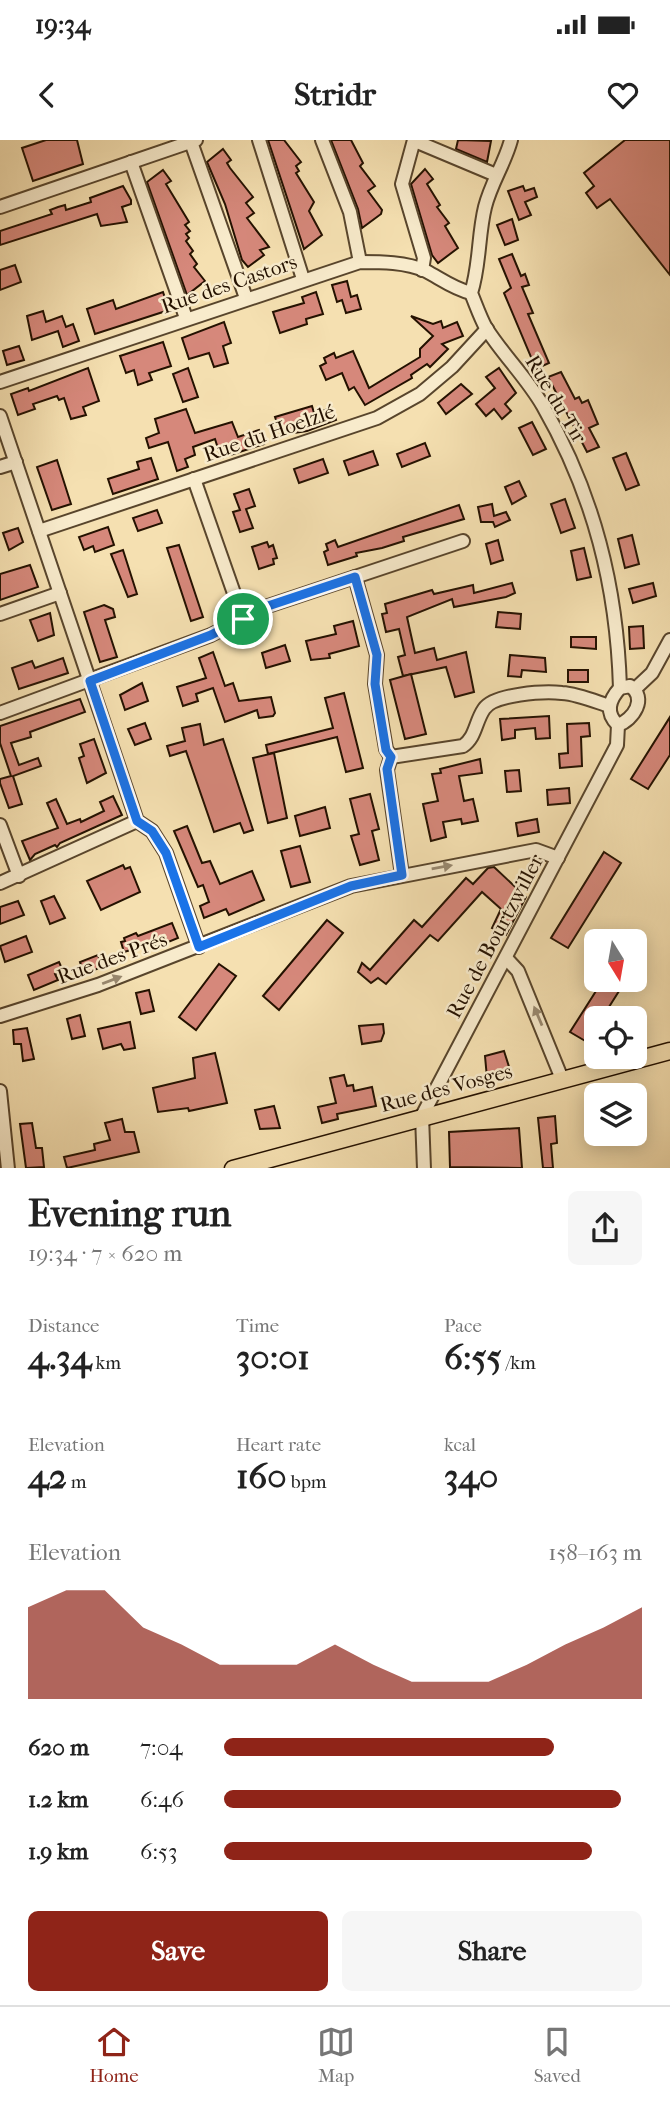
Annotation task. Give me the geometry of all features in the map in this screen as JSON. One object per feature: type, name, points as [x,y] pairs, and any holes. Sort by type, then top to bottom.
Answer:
[{"type":"main road","name":"Rue des Vosges","points":[[233,1168],[670,1051]]},
{"type":"street","points":[[259,140],[303,279]]},
{"type":"street","points":[[322,140],[350,212],[360,262]]},
{"type":"street","points":[[471,293],[476,277],[479,235],[496,175],[511,140]]},
{"type":"street","points":[[0,207],[193,141],[246,298]]},
{"type":"street","points":[[422,270],[424,258],[402,184],[403,171],[414,141],[496,175]]},
{"type":"street","points":[[131,162],[186,318]]},
{"type":"street","name":"Rue des Castors","points":[[0,382],[360,262],[386,262],[422,270],[458,290],[471,293]]},
{"type":"street","name":"Rue du Tir","points":[[471,293],[487,329],[542,405],[570,460],[591,510],[615,608],[620,688]]},
{"type":"street","name":"Rue du Hoelzlé","points":[[39,531],[377,418],[420,394],[452,367],[487,329]]},
{"type":"street","points":[[0,416],[137,821],[152,831],[166,853],[199,947]]},
{"type":"street","points":[[0,467],[16,462]]},
{"type":"street","points":[[194,479],[243,619]]},
{"type":"street","points":[[0,713],[211,635],[265,607],[463,541]]},
{"type":"street","points":[[355,577],[377,655],[375,684],[386,750],[391,757]]},
{"type":"street","points":[[0,614],[60,593]]},
{"type":"street","points":[[635,689],[652,673],[670,640]]},
{"type":"street","points":[[631,685],[635,689],[639,701],[635,712],[626,722],[618,725],[610,718],[609,706],[620,688],[631,685]]},
{"type":"street","points":[[391,757],[463,746],[470,740],[484,708],[495,701],[518,695],[564,693],[609,706]]},
{"type":"street","name":"Rue de Bourtzwiller","points":[[422,1116],[617,745],[618,725]]},
{"type":"street","points":[[391,757],[387,769],[402,875]]},
{"type":"street","points":[[0,883],[137,821]]},
{"type":"street","points":[[0,825],[19,876]]},
{"type":"street","name":"Rue des Prés","points":[[0,1016],[98,985],[351,886],[536,850],[558,858]]},
{"type":"street","points":[[506,958],[518,971],[562,1079]]},
{"type":"street","points":[[0,1091],[8,1168]]},
{"type":"street","points":[[422,1116],[424,1168]]},
{"type":"building","points":[[46,140],[77,140],[83,164],[33,181],[22,148]]},
{"type":"building","points":[[268,140],[284,140],[301,162],[296,166],[299,171],[296,173],[314,202],[309,211],[322,235],[304,249]]},
{"type":"building","points":[[331,140],[351,140],[363,163],[360,166],[375,186],[368,191],[382,210],[381,214],[362,228],[358,209]]},
{"type":"building","points":[[458,140],[491,141],[487,162],[456,149]]},
{"type":"building","points":[[625,140],[670,140],[670,275],[610,199],[597,208],[586,193],[594,186],[584,173]]},
{"type":"building","points":[[223,149],[231,160],[227,163],[230,168],[253,197],[246,203],[254,213],[247,218],[269,247],[260,250],[264,255],[248,267],[242,260],[225,204],[207,162]]},
{"type":"building","points":[[425,169],[433,179],[427,184],[440,205],[437,207],[449,223],[445,226],[458,248],[438,263],[432,255],[411,184]]},
{"type":"building","points":[[163,170],[171,181],[166,184],[189,222],[185,225],[190,231],[186,234],[189,238],[186,241],[197,264],[194,267],[205,281],[187,295],[147,182]]},
{"type":"building","points":[[123,186],[131,200],[131,204],[122,207],[127,222],[101,226],[97,214],[0,245],[0,231],[52,214],[50,210],[58,207],[65,205],[66,210],[91,202],[90,198]]},
{"type":"building","points":[[523,186],[525,191],[534,188],[537,197],[525,202],[531,215],[519,220],[508,191]]},
{"type":"building","points":[[512,219],[518,240],[505,245],[497,225]]},
{"type":"building","points":[[512,254],[521,276],[525,274],[529,285],[522,287],[533,313],[528,314],[549,363],[536,369],[504,293],[511,288],[499,259]]},
{"type":"building","points":[[15,265],[21,282],[0,290],[0,270]]},
{"type":"building","points":[[347,281],[351,297],[357,295],[361,309],[346,313],[342,300],[337,302],[332,285]]},
{"type":"building","points":[[163,292],[169,310],[95,334],[87,309],[113,300],[116,309]]},
{"type":"building","points":[[316,292],[323,314],[306,319],[307,324],[280,333],[273,312],[304,303],[302,297]]},
{"type":"building","points":[[43,311],[46,322],[62,316],[66,327],[73,324],[79,341],[63,347],[58,331],[32,340],[27,316]]},
{"type":"building","points":[[411,316],[433,324],[441,321],[443,328],[457,322],[463,336],[442,344],[448,349],[430,367],[427,364],[411,375],[412,378],[365,405],[354,387],[349,390],[342,373],[326,380],[320,366],[326,363],[324,358],[334,353],[336,358],[353,351],[369,388],[420,357],[420,349],[433,336]]},
{"type":"building","points":[[224,322],[231,343],[223,346],[228,363],[214,367],[209,353],[189,359],[182,338]]},
{"type":"building","points":[[163,342],[171,366],[149,373],[152,380],[138,385],[134,370],[126,373],[120,356]]},
{"type":"building","points":[[19,346],[24,360],[7,365],[3,351]]},
{"type":"building","points":[[88,368],[99,401],[83,407],[86,415],[71,419],[64,398],[59,400],[57,396],[33,404],[35,409],[18,415],[11,394],[28,388],[29,391]]},
{"type":"building","points":[[188,368],[198,397],[183,402],[173,374]]},
{"type":"building","points":[[499,368],[516,393],[505,404],[511,411],[502,419],[494,409],[486,416],[476,404],[495,388],[486,377]]},
{"type":"building","points":[[561,372],[575,399],[579,397],[582,403],[588,400],[598,424],[589,428],[599,447],[587,452],[548,377]]},
{"type":"building","points":[[461,384],[472,394],[446,414],[438,403]]},
{"type":"building","points":[[312,406],[314,413],[332,408],[336,420],[307,431],[281,435],[275,417]]},
{"type":"building","points":[[186,409],[195,433],[232,422],[238,437],[259,430],[264,444],[221,458],[215,439],[193,447],[195,455],[185,459],[188,467],[177,471],[168,442],[149,448],[146,438],[159,433],[155,419]]},
{"type":"building","points":[[532,422],[546,449],[533,455],[519,428]]},
{"type":"building","points":[[425,443],[430,456],[402,467],[397,454]]},
{"type":"building","points":[[373,451],[378,465],[349,475],[344,461]]},
{"type":"building","points":[[626,453],[639,485],[626,490],[613,458]]},
{"type":"building","points":[[151,458],[158,479],[113,494],[108,479],[139,469],[137,462]]},
{"type":"building","points":[[323,459],[328,473],[299,483],[294,469]]},
{"type":"building","points":[[57,460],[71,504],[52,510],[37,467]]},
{"type":"building","points":[[519,481],[526,496],[512,504],[505,487]]},
{"type":"building","points":[[249,489],[255,506],[246,509],[253,528],[240,532],[233,512],[240,510],[234,494]]},
{"type":"building","points":[[565,499],[575,528],[561,533],[551,504]]},
{"type":"building","points":[[492,504],[494,516],[506,512],[510,520],[495,527],[493,522],[481,522],[478,507]]},
{"type":"building","points":[[459,505],[464,519],[403,537],[404,541],[356,553],[357,556],[328,565],[324,552],[328,550],[326,544],[335,540],[338,547]]},
{"type":"building","points":[[157,510],[162,523],[138,531],[133,518]]},
{"type":"building","points":[[108,527],[114,545],[95,552],[93,546],[84,550],[79,537]]},
{"type":"building","points":[[18,528],[23,542],[9,550],[3,533]]},
{"type":"building","points":[[632,535],[639,564],[625,568],[618,539]]},
{"type":"building","points":[[498,540],[503,560],[491,564],[486,544]]},
{"type":"building","points":[[267,542],[269,547],[273,545],[277,558],[273,559],[274,564],[259,569],[252,547]]},
{"type":"building","points":[[179,545],[203,617],[191,621],[167,548]]},
{"type":"building","points":[[584,548],[591,577],[577,580],[571,551]]},
{"type":"building","points":[[123,550],[137,594],[128,597],[111,554]]},
{"type":"building","points":[[30,565],[38,587],[0,600],[0,574]]},
{"type":"building","points":[[512,583],[515,593],[506,597],[454,607],[452,599],[407,617],[415,653],[434,648],[437,660],[466,652],[474,692],[455,697],[446,667],[403,676],[398,657],[405,655],[399,629],[386,632],[382,614],[387,613],[385,604],[432,590],[434,594],[473,585],[474,593]]},
{"type":"building","points":[[653,583],[656,596],[633,603],[629,589]]},
{"type":"building","points":[[104,605],[113,609],[115,617],[105,620],[117,657],[100,662],[84,612]]},
{"type":"building","points":[[498,612],[521,614],[520,629],[496,627]]},
{"type":"building","points":[[50,613],[54,635],[38,641],[30,620]]},
{"type":"building","points":[[353,621],[359,646],[329,654],[330,658],[311,660],[306,641],[336,634],[334,626]]},
{"type":"building","points":[[643,626],[644,648],[630,649],[629,627]]},
{"type":"building","points":[[571,637],[596,637],[596,649],[571,647]]},
{"type":"building","points":[[285,645],[290,661],[266,668],[262,653]]},
{"type":"building","points":[[213,652],[225,686],[233,683],[239,701],[271,697],[275,713],[273,716],[259,718],[257,710],[225,722],[213,688],[196,694],[198,701],[183,706],[177,687],[206,678],[199,658]]},
{"type":"building","points":[[510,655],[545,658],[546,672],[522,670],[521,677],[508,676]]},
{"type":"building","points":[[63,658],[68,673],[19,689],[12,668],[32,661],[35,668]]},
{"type":"building","points":[[568,670],[588,670],[588,682],[568,682]]},
{"type":"building","points":[[411,674],[426,734],[405,739],[390,680]]},
{"type":"building","points":[[142,683],[148,701],[125,710],[120,695]]},
{"type":"building","points":[[344,693],[363,768],[346,772],[337,737],[268,754],[266,745],[333,728],[325,698]]},
{"type":"building","points":[[80,699],[85,712],[30,732],[31,737],[11,743],[19,765],[38,758],[41,766],[13,776],[22,804],[9,808],[0,783],[0,779],[11,776],[0,743],[0,726]]},
{"type":"building","points":[[549,716],[550,738],[536,739],[535,728],[515,730],[515,738],[502,740],[500,719]]},
{"type":"building","points":[[670,717],[670,755],[648,789],[631,779]]},
{"type":"building","points":[[145,723],[151,739],[135,745],[128,729]]},
{"type":"building","points":[[589,723],[590,736],[581,737],[582,766],[560,768],[559,754],[568,753],[567,724]]},
{"type":"building","points":[[200,724],[204,745],[223,739],[253,830],[244,833],[240,823],[214,832],[186,751],[170,756],[167,746],[185,741],[182,728]]},
{"type":"building","points":[[94,739],[106,773],[87,783],[79,758],[84,756],[80,744]]},
{"type":"building","points":[[274,753],[287,818],[268,823],[253,758]]},
{"type":"building","points":[[480,759],[482,773],[459,776],[464,801],[473,799],[478,821],[462,824],[461,819],[443,822],[446,837],[431,841],[423,804],[438,801],[432,774],[441,773],[440,769]]},
{"type":"building","points":[[519,770],[521,791],[507,792],[505,771]]},
{"type":"building","points":[[569,788],[570,803],[548,805],[547,790]]},
{"type":"building","points":[[370,794],[379,829],[372,831],[379,860],[360,865],[351,836],[359,834],[350,799]]},
{"type":"building","points":[[113,796],[122,815],[60,843],[57,847],[55,845],[35,854],[30,860],[22,841],[58,828],[47,803],[56,799],[67,824],[80,819],[81,822],[104,811],[100,802]]},
{"type":"building","points":[[325,807],[330,828],[300,836],[295,816]]},
{"type":"building","points":[[537,819],[539,832],[518,836],[516,823]]},
{"type":"building","points":[[187,826],[202,863],[210,861],[220,884],[252,871],[264,900],[229,915],[226,909],[204,918],[200,906],[209,902],[203,885],[198,887],[174,831]]},
{"type":"building","points":[[300,846],[310,882],[291,887],[281,851]]},
{"type":"building","points":[[604,852],[621,863],[568,948],[551,938]]},
{"type":"building","points":[[123,865],[125,869],[130,867],[140,892],[101,910],[87,881]]},
{"type":"building","points":[[494,867],[526,897],[506,935],[492,928],[501,909],[482,892],[438,941],[430,935],[386,984],[378,978],[371,983],[358,972],[362,963],[370,970],[414,920],[422,927],[466,878],[473,884],[488,868]]},
{"type":"building","points":[[54,896],[65,918],[50,924],[41,901]]},
{"type":"building","points":[[18,901],[24,915],[0,924],[0,907]]},
{"type":"building","points":[[327,920],[343,933],[279,1010],[263,996]]},
{"type":"building","points":[[172,923],[178,938],[156,947],[154,943],[124,952],[121,942],[125,941],[124,938],[136,933],[138,936]]},
{"type":"building","points":[[26,936],[32,952],[5,962],[0,946]]},
{"type":"building","points":[[98,955],[102,967],[84,974],[80,962]]},
{"type":"building","points":[[59,962],[63,971],[55,974],[58,980],[34,990],[28,975]]},
{"type":"building","points":[[219,964],[236,976],[196,1030],[179,1017]]},
{"type":"building","points":[[149,990],[154,1011],[141,1014],[136,993]]},
{"type":"building","points":[[595,992],[618,992],[610,1006],[586,1006]]},
{"type":"building","points":[[584,1010],[584,1040],[570,1032]]},
{"type":"building","points":[[80,1015],[85,1036],[72,1039],[67,1019]]},
{"type":"building","points":[[130,1022],[135,1048],[124,1050],[121,1044],[103,1049],[98,1029]]},
{"type":"building","points":[[383,1024],[381,1041],[362,1044],[359,1026]]},
{"type":"building","points":[[27,1028],[34,1059],[23,1061],[21,1044],[14,1044],[13,1030]]},
{"type":"building","points":[[504,1051],[511,1073],[487,1078],[485,1056]]},
{"type":"building","points":[[215,1053],[227,1103],[189,1111],[188,1108],[158,1112],[153,1088],[195,1078],[193,1058]]},
{"type":"building","points":[[344,1075],[347,1086],[353,1085],[354,1091],[372,1087],[376,1106],[337,1114],[338,1119],[322,1123],[318,1107],[336,1103],[330,1078]]},
{"type":"building","points":[[274,1106],[280,1128],[260,1129],[255,1110]]},
{"type":"building","points":[[555,1116],[557,1143],[551,1144],[553,1168],[543,1168],[538,1118]]},
{"type":"building","points":[[122,1119],[125,1132],[134,1132],[139,1152],[67,1168],[64,1157],[95,1150],[94,1144],[110,1140],[105,1123]]},
{"type":"building","points":[[32,1123],[36,1148],[42,1148],[44,1167],[26,1168],[20,1124]]},
{"type":"building","points":[[519,1128],[522,1168],[450,1167],[449,1132]]},
{"type":"route","points":[[355,577],[377,655],[375,684],[386,750],[391,757],[387,769],[402,875],[351,886],[199,947],[182,905],[179,886],[166,853],[152,831],[137,821],[90,681],[211,635],[243,619],[265,607],[355,577]]}]
